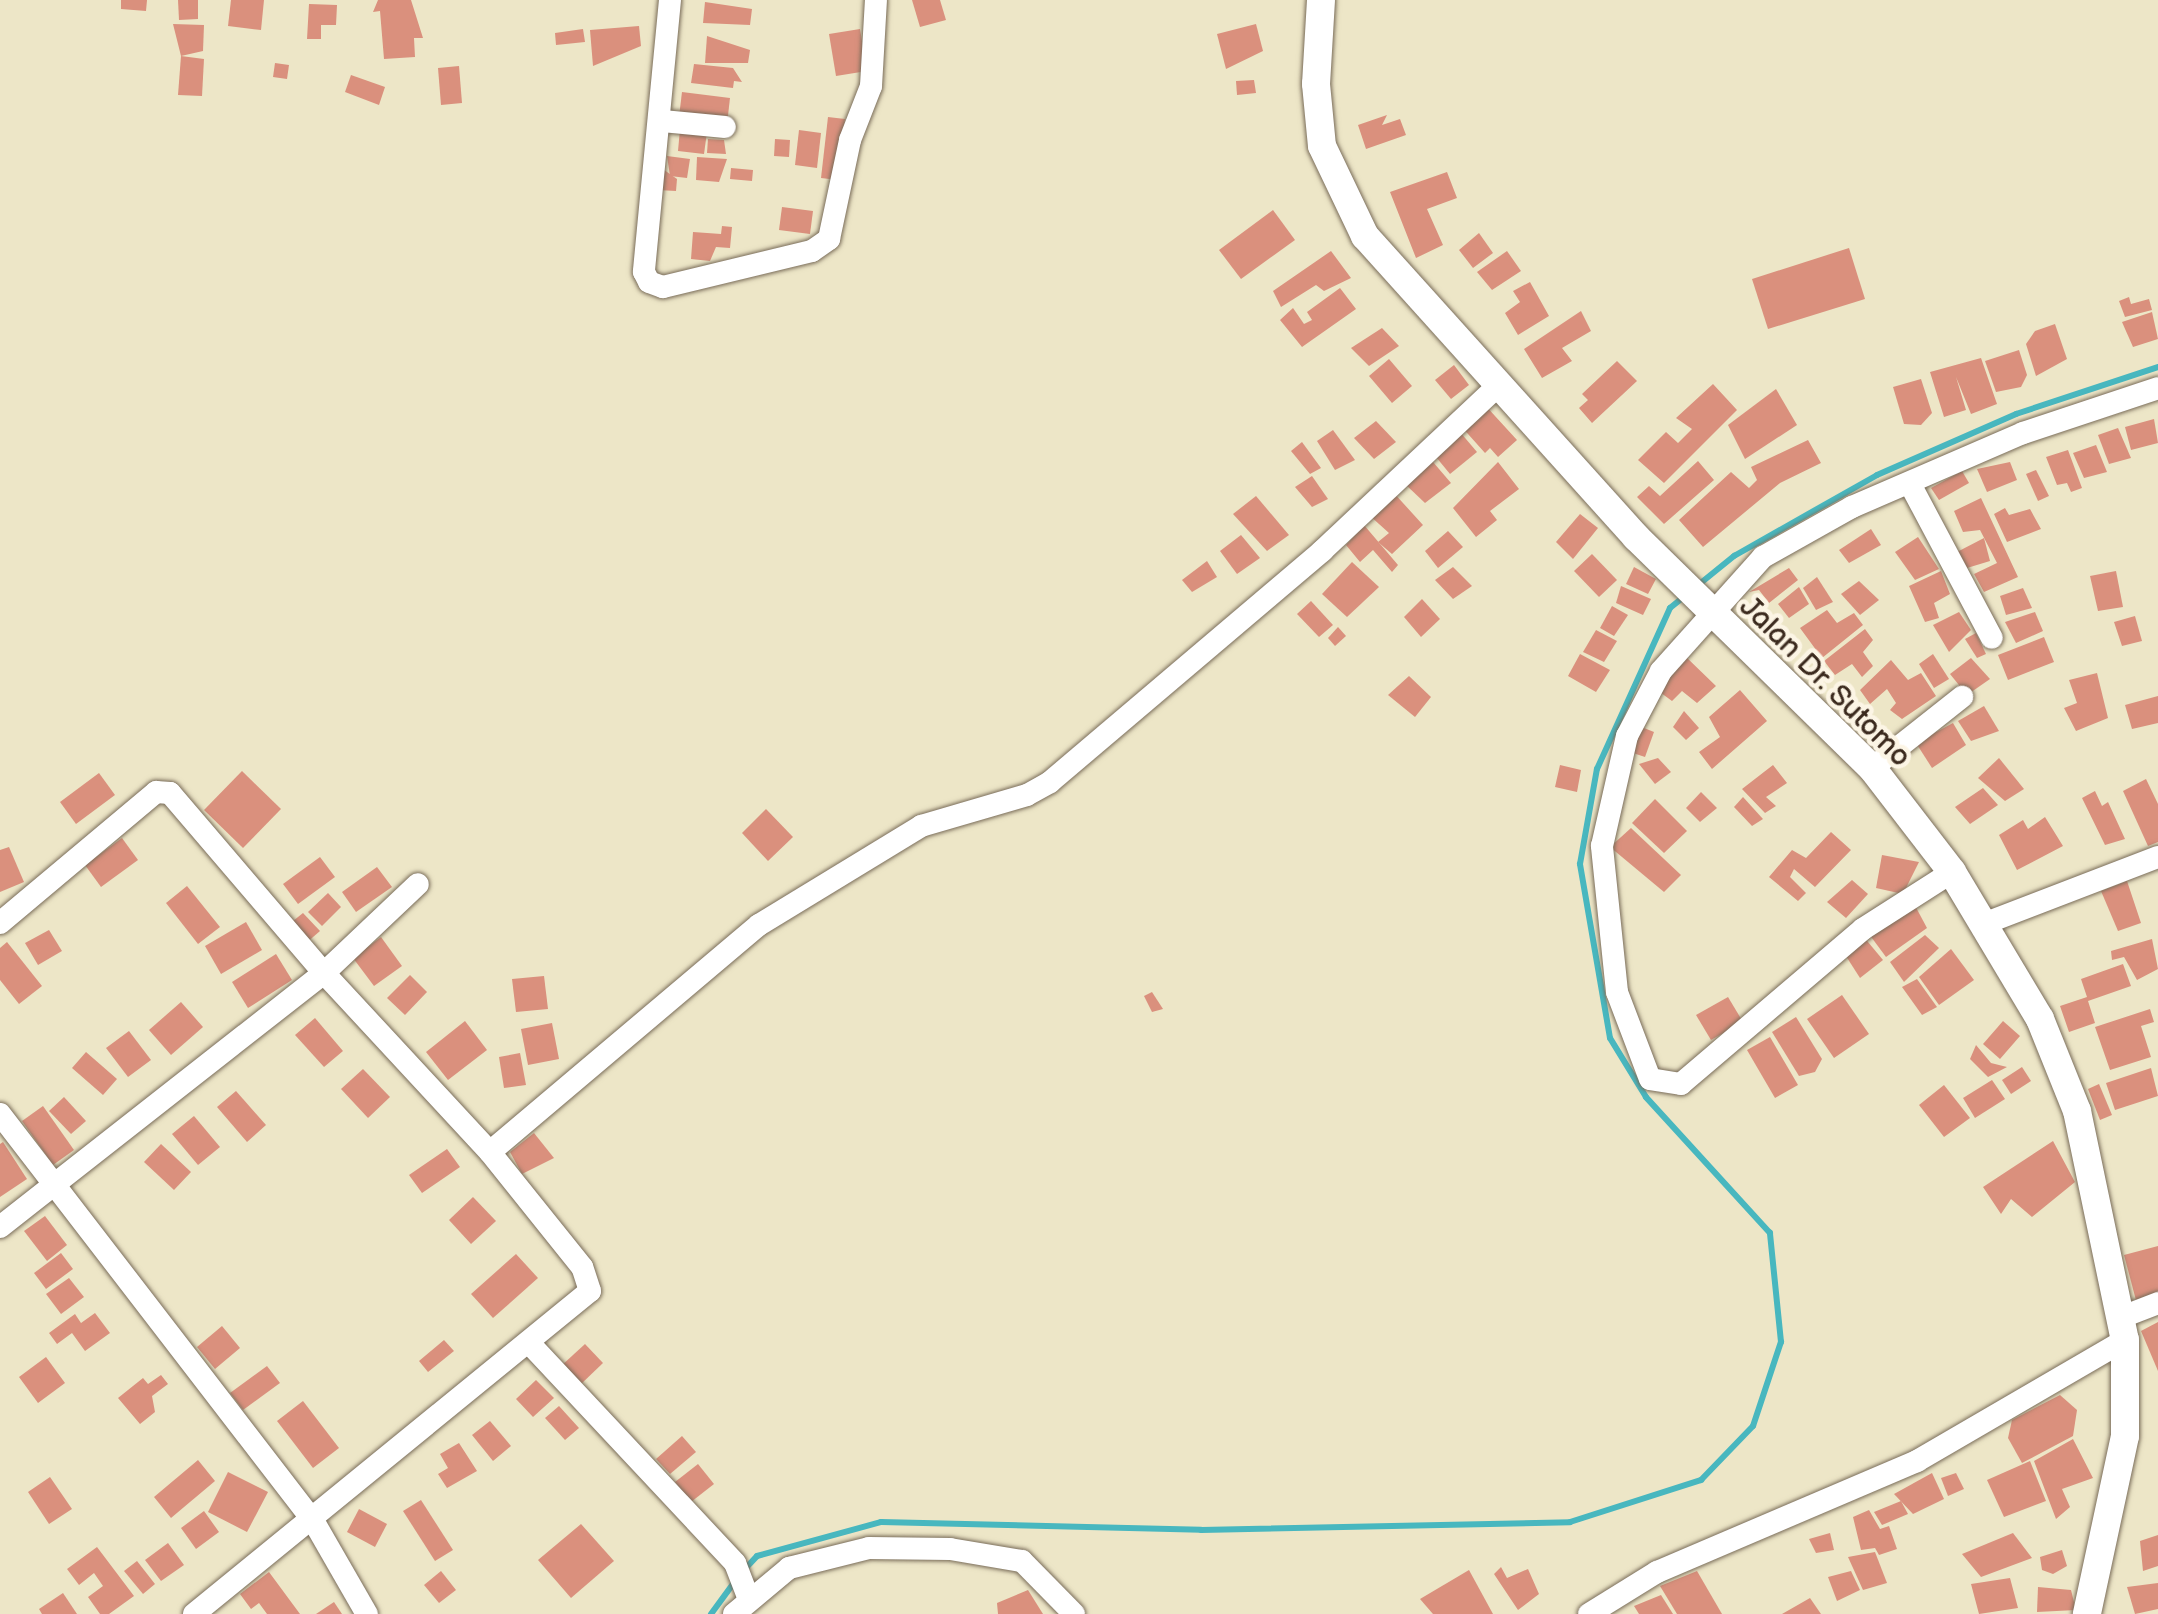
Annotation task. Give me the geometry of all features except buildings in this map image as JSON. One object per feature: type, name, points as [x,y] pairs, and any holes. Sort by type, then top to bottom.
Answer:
[{"type":"street","points":[[670,0],[663,121],[647,231],[649,282],[679,287],[812,252],[836,228],[850,140],[871,86],[876,0]]},
{"type":"street","name":"Jalan Dr. Sutomo","points":[[1321,0],[1316,84],[1322,146],[1340,194],[1392,274],[1661,563],[1872,768],[1952,872],[2040,1018],[2078,1111],[2123,1329],[2125,1436],[2086,1614]]},
{"type":"street","points":[[663,121],[725,128]]},
{"type":"street","points":[[490,1152],[759,925],[920,826],[1027,795],[1050,782],[1322,551],[1498,386]]},
{"type":"street","points":[[1952,872],[1863,929],[1682,1084],[1650,1079],[1617,992],[1602,846],[1627,736],[1662,671],[1708,611],[1763,558],[1852,507],[2022,433],[2158,388]]},
{"type":"street","points":[[1910,484],[1992,638]]},
{"type":"street","points":[[1872,768],[1962,697]]},
{"type":"street","points":[[0,923],[140,803],[156,792],[170,793],[324,973],[490,1152],[588,1281],[581,1304],[314,1522],[194,1614]]},
{"type":"street","points":[[1986,923],[2158,858]]},
{"type":"street","points":[[0,1227],[324,973],[418,884]]},
{"type":"street","points":[[0,1114],[314,1522],[367,1614]]},
{"type":"street","points":[[1592,1613],[1657,1572],[1917,1461],[2123,1329],[2158,1302]]},
{"type":"street","points":[[530,1345],[735,1563],[742,1599],[789,1568],[835,1551],[950,1549],[1022,1561],[1074,1614]]},
{"type":"waterway","points":[[1697,586],[1734,556],[1877,475],[2016,414],[2158,367]]},
{"type":"waterway","points":[[744,1570],[757,1556],[881,1522],[1201,1530],[1570,1522],[1701,1480],[1753,1426],[1781,1342],[1770,1233],[1646,1097],[1610,1038],[1580,864],[1597,769],[1670,608],[1687,594]]},
{"type":"waterway","points":[[711,1614],[736,1580]]}]
